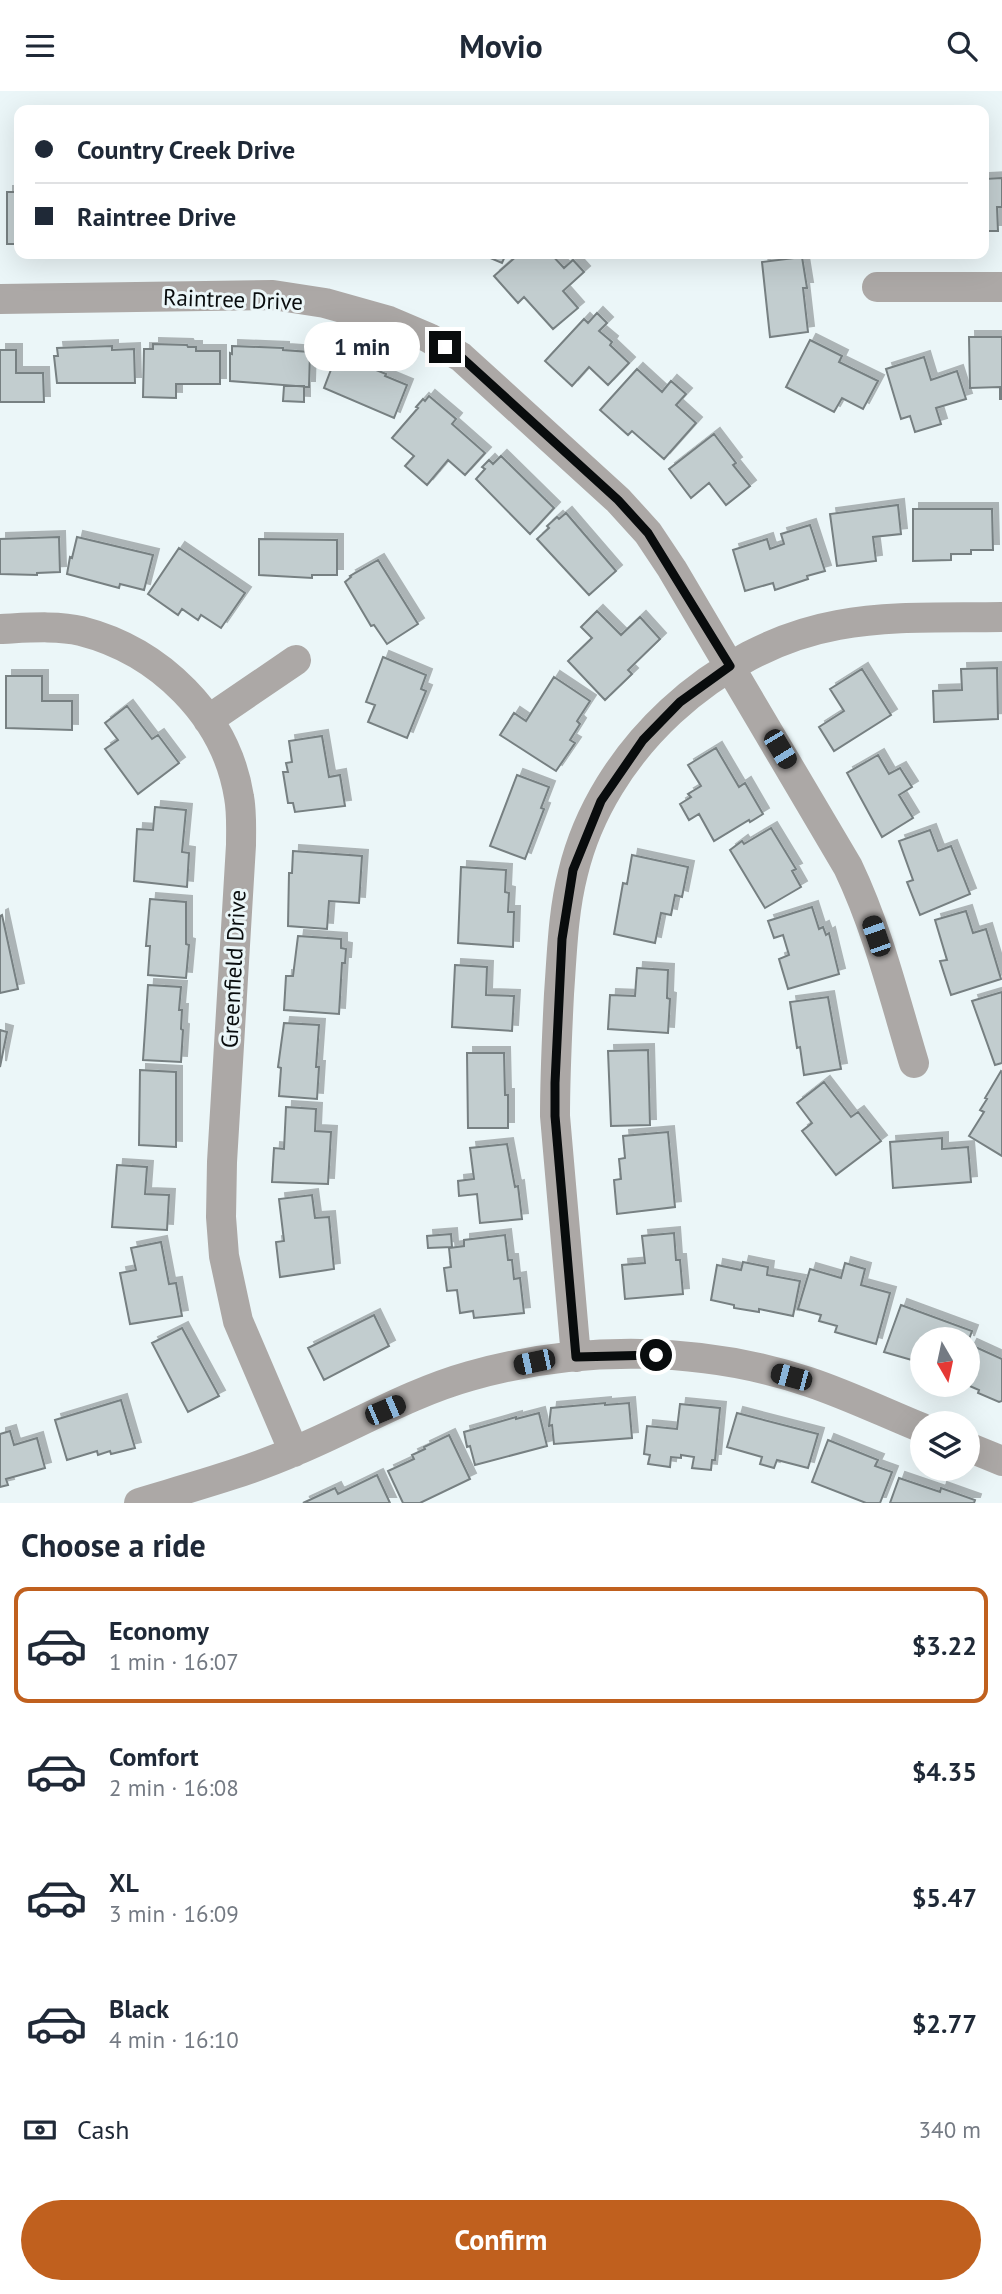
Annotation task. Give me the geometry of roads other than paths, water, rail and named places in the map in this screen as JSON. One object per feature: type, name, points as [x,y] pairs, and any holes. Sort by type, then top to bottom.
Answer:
[{"type":"street","points":[[877,287],[1002,287]]},
{"type":"street","name":"Raintree Drive","points":[[0,299],[273,296],[325,303],[367,313],[429,338],[461,357],[618,500],[648,533],[660,551],[817,812],[863,897],[914,1063]]},
{"type":"street","points":[[576,1357],[555,1116],[555,1083],[562,939],[573,870],[601,801],[643,740],[685,698],[730,666],[780,641],[837,625],[885,619],[1002,617]]},
{"type":"street","name":"Greenfield Drive","points":[[0,629],[78,630],[108,640],[138,655],[184,687],[208,720],[232,768],[239,796],[241,823],[221,1217],[225,1256],[238,1321],[294,1452]]},
{"type":"street","points":[[208,720],[296,660]]},
{"type":"street","points":[[139,1503],[238,1473],[294,1452],[397,1404],[470,1376],[534,1362],[576,1357],[674,1355],[728,1362],[809,1382],[910,1423]]},
{"type":"street","points":[[980,1452],[1002,1461]]}]
